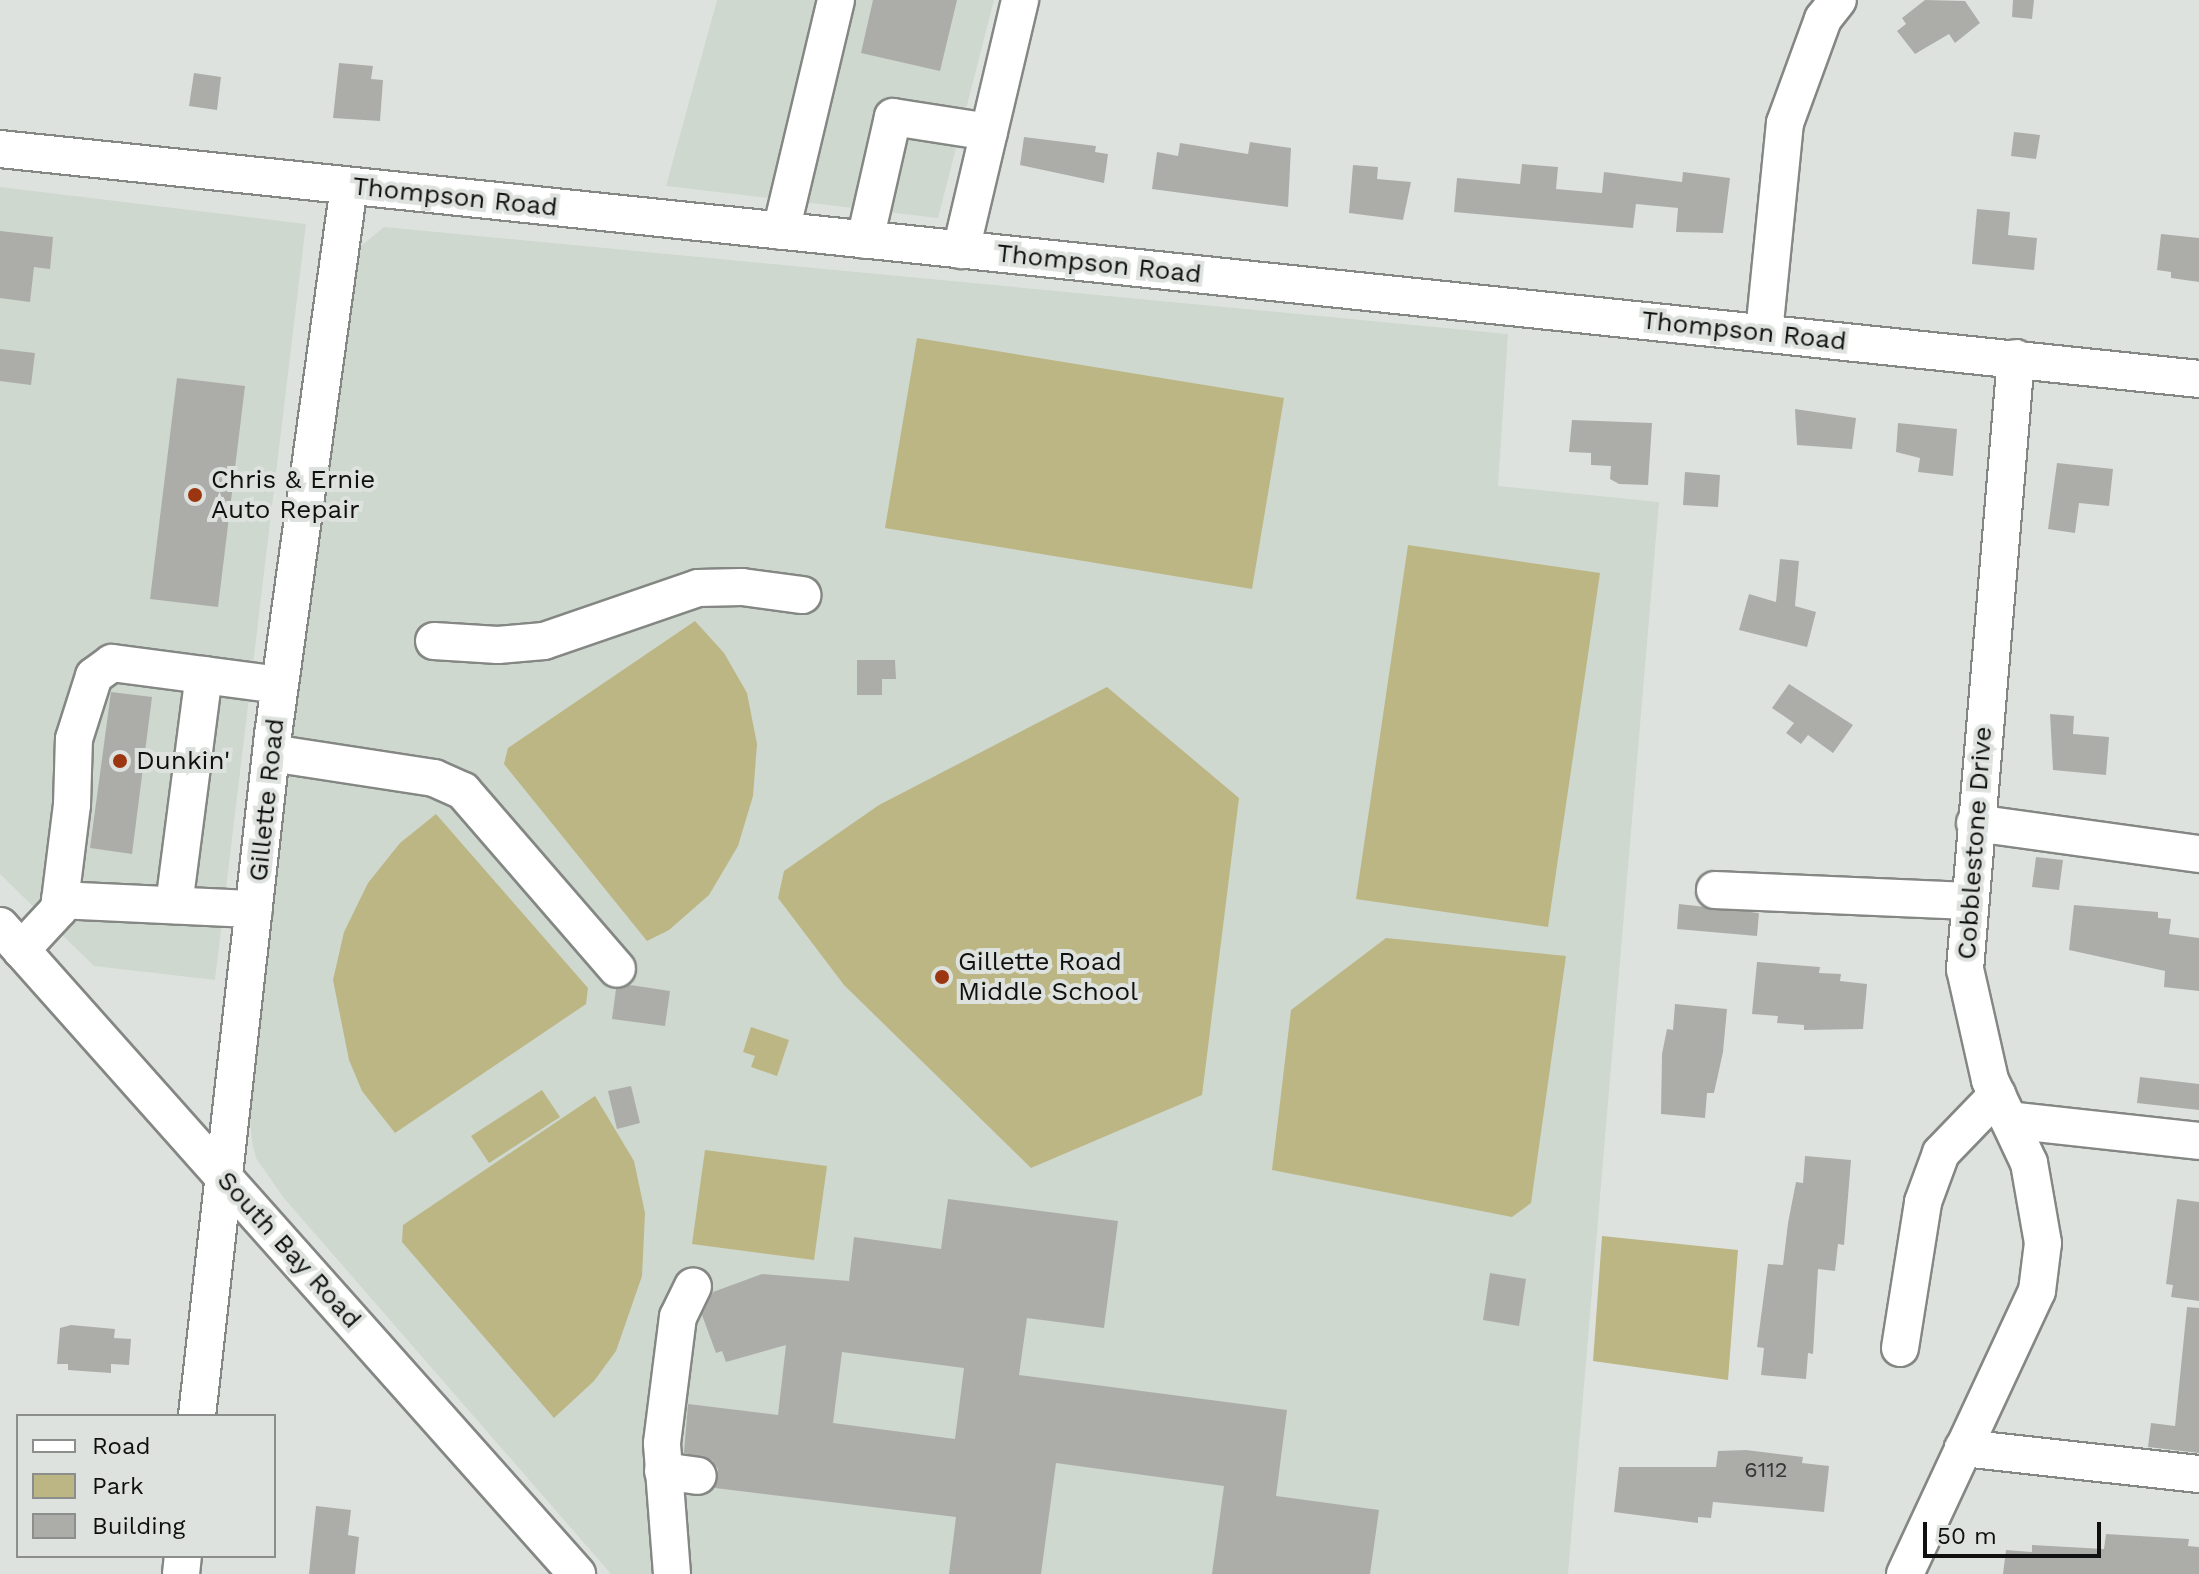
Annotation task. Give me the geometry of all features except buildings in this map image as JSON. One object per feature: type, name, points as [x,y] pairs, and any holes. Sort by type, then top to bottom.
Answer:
[{"type":"street","points":[[781,231],[836,0]]},
{"type":"street","points":[[961,250],[1020,0]]},
{"type":"street","points":[[1764,333],[1785,123],[1823,19],[1838,0]]},
{"type":"street","points":[[865,240],[893,117],[989,132]]},
{"type":"street","name":"Thompson Road","points":[[0,149],[2199,379]]},
{"type":"street","name":"Gillette Road","points":[[197,1414],[226,1180],[271,753],[349,186]]},
{"type":"street","name":"Cobblestone Drive","points":[[1905,1574],[2037,1291],[2043,1243],[2036,1192],[1973,1021],[1965,969],[1968,901],[2016,358]]},
{"type":"street","points":[[434,641],[498,645],[544,641],[698,588],[742,587],[802,595]]},
{"type":"street","points":[[11,938],[59,909],[72,805],[74,739],[94,676],[112,663],[280,685]]},
{"type":"street","points":[[174,905],[204,675]]},
{"type":"street","points":[[271,753],[452,784],[487,816],[617,969]]},
{"type":"street","points":[[1975,823],[2199,854]]},
{"type":"street","points":[[1715,890],[1968,901]]},
{"type":"street","points":[[60,900],[254,909]]},
{"type":"street","name":"South Bay Road","points":[[11,938],[577,1574]]},
{"type":"street","points":[[1900,1348],[1923,1202],[1941,1153],[2003,1108],[2199,1141]]},
{"type":"street","points":[[672,1574],[663,1471],[678,1317],[693,1286]]},
{"type":"street","points":[[1963,1448],[2199,1474]]},
{"type":"street","points":[[663,1471],[698,1476]]},
{"type":"shaded area","points":[[717,0],[994,0],[938,218],[666,186]]},
{"type":"shaded area","points":[[0,187],[306,224],[215,980],[94,966],[0,874]]},
{"type":"shaded area","name":"Gillette Road Middle School","points":[[384,227],[1508,334],[1498,486],[1659,502],[1568,1574],[611,1574],[283,1197],[256,1158],[252,1142],[250,1118],[289,728],[361,246]]},
{"type":"green space","points":[[917,338],[1284,398],[1252,589],[885,528]]},
{"type":"green space","points":[[1408,545],[1600,573],[1548,927],[1356,899]]},
{"type":"green space","points":[[695,621],[724,653],[747,693],[757,744],[753,796],[738,846],[709,895],[669,930],[647,941],[504,764],[508,748]]},
{"type":"green space","points":[[1107,687],[1239,798],[1202,1095],[1031,1168],[844,985],[778,898],[784,871],[879,805]]},
{"type":"green space","points":[[436,814],[588,988],[586,1004],[395,1133],[362,1091],[349,1060],[333,980],[344,932],[368,883],[400,843]]},
{"type":"green space","points":[[1386,938],[1566,956],[1531,1203],[1512,1217],[1272,1170],[1291,1010]]},
{"type":"green space","points":[[751,1027],[789,1040],[777,1076],[751,1067],[755,1056],[743,1052]]},
{"type":"green space","points":[[542,1090],[560,1117],[489,1163],[471,1136]]},
{"type":"green space","points":[[595,1096],[634,1161],[645,1213],[642,1276],[616,1351],[594,1381],[554,1418],[402,1242],[403,1225]]},
{"type":"green space","points":[[705,1150],[827,1166],[814,1260],[692,1244]]},
{"type":"green space","points":[[1602,1236],[1738,1250],[1728,1380],[1593,1361]]},
{"type":"place","name":"Chris & Ernie Auto Repair","points":[[195,495]]},
{"type":"place","name":"Dunkin'","points":[[120,761]]},
{"type":"place","name":"Gillette Road Middle School","points":[[942,977]]}]
